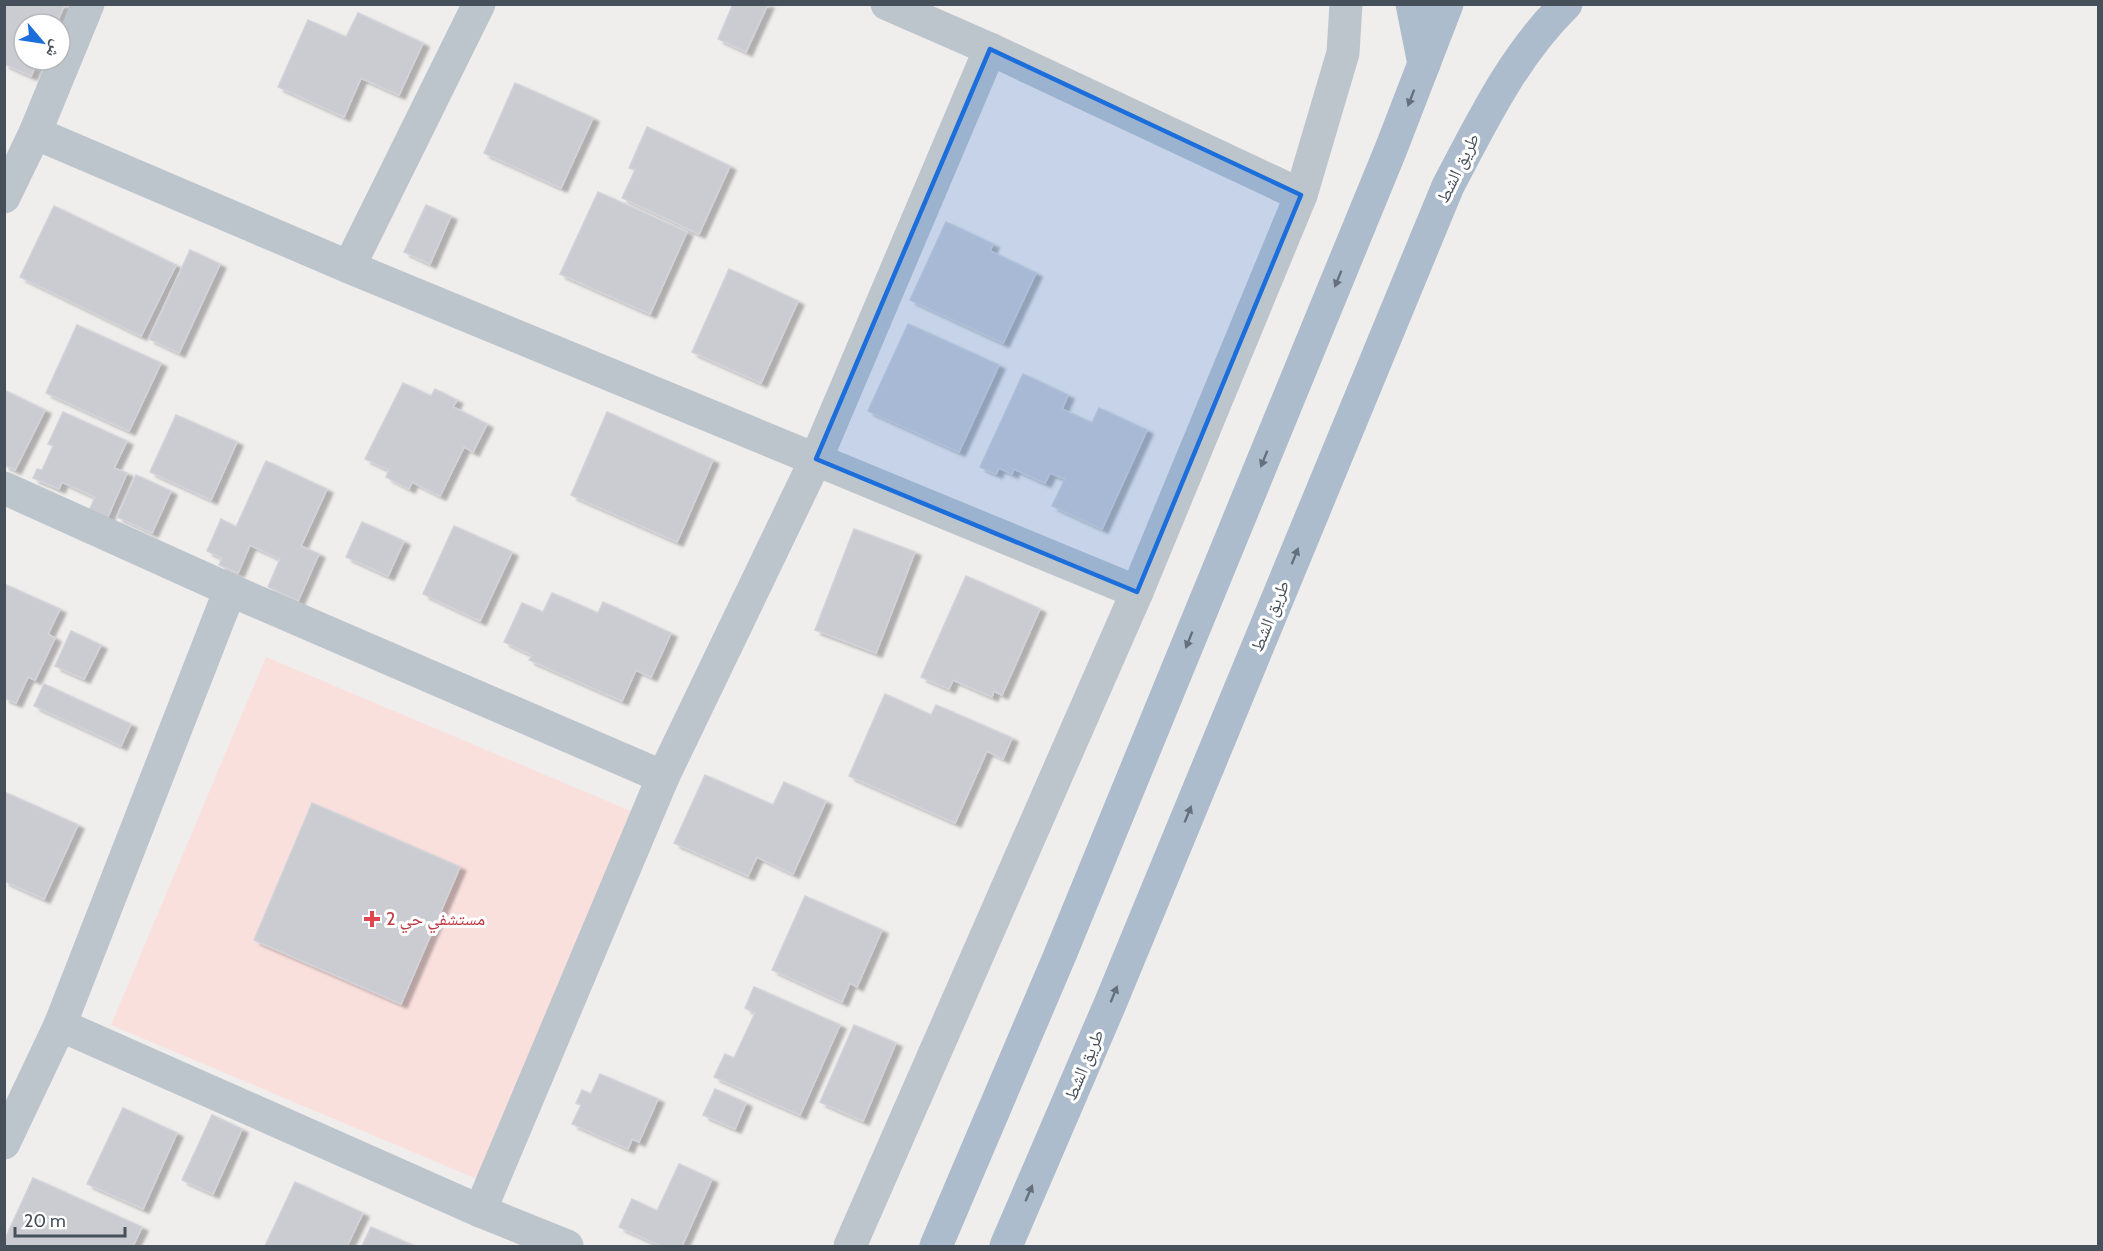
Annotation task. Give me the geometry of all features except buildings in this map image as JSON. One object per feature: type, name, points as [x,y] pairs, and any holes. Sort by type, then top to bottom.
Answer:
[{"type":"main road","points":[[1412,4],[1424,64]]},
{"type":"main road","points":[[936,1246],[1069,933],[1447,4]]},
{"type":"main road","name":"طريق الشط","points":[[1006,1246],[1114,993],[1448,186],[1498,91],[1545,25],[1566,4]]},
{"type":"street","points":[[6,186],[35,133],[88,4]]},
{"type":"street","points":[[349,267],[479,4]]},
{"type":"street","points":[[887,4],[990,49],[1301,195]]},
{"type":"street","points":[[850,1246],[1137,592],[1301,195],[1344,53],[1346,4]]},
{"type":"street","points":[[480,1211],[663,777],[816,459],[990,49]]},
{"type":"street","points":[[35,133],[349,267],[1137,592]]},
{"type":"street","points":[[4,488],[230,590],[663,777]]},
{"type":"street","points":[[4,1143],[60,1025],[230,590]]},
{"type":"street","points":[[60,1025],[480,1211],[567,1246]]},
{"type":"highlighted area","points":[[990,49],[1301,195],[1137,592],[816,459]]},
{"type":"shaded area","name":"مستشفي حي 2","points":[[266,657],[633,812],[477,1179],[111,1025]]},
{"type":"place","name":"مستشفي حي 2","points":[[372,919]]}]
